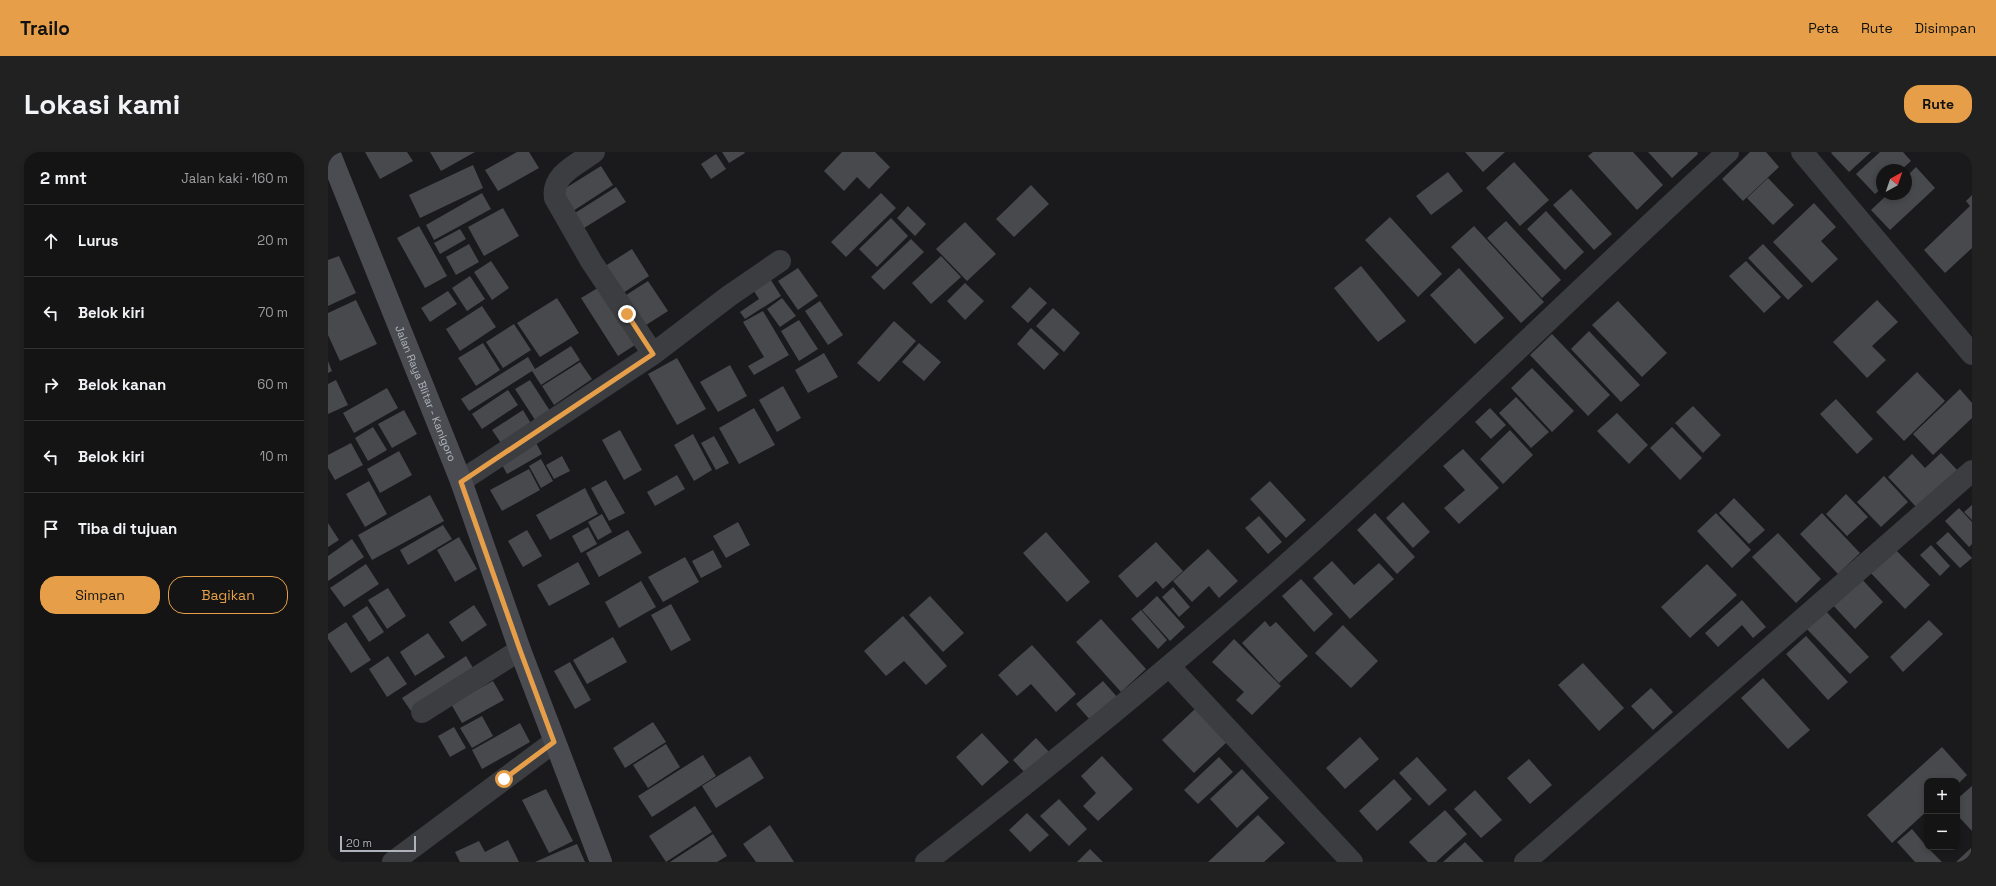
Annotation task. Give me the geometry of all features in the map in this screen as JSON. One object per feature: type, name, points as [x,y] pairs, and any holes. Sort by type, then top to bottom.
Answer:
[{"type":"main road","name":"Jalan Raya Blitar - Kanigoro","points":[[329,152],[461,482],[520,650],[601,862]]},
{"type":"street","points":[[594,152],[559,179],[554,189],[555,198],[591,261],[653,354]]},
{"type":"street","points":[[926,862],[1051,764],[1168,666],[1315,539],[1728,152]]},
{"type":"street","points":[[1802,152],[1972,354]]},
{"type":"street","points":[[461,482],[653,354],[729,296],[780,260]]},
{"type":"street","points":[[1525,862],[1972,471]]},
{"type":"street","points":[[422,712],[520,650]]},
{"type":"street","points":[[1168,666],[1342,859]]},
{"type":"street","points":[[393,862],[557,750]]},
{"type":"building","points":[[365,152],[407,152],[413,161],[380,179]]},
{"type":"building","points":[[430,152],[475,152],[441,171]]},
{"type":"building","points":[[517,152],[529,152],[539,168],[498,191],[485,170]]},
{"type":"building","points":[[722,152],[744,152],[745,153],[729,163]]},
{"type":"building","points":[[842,152],[875,152],[890,167],[869,189],[857,177],[844,191],[824,171]]},
{"type":"building","points":[[1465,152],[1505,152],[1483,172]]},
{"type":"building","points":[[1593,152],[1633,152],[1663,185],[1637,210],[1588,156]]},
{"type":"building","points":[[1648,152],[1697,152],[1698,154],[1672,178]]},
{"type":"building","points":[[1750,152],[1766,152],[1779,167],[1743,201],[1722,179]]},
{"type":"building","points":[[1871,152],[1849,172],[1831,153]]},
{"type":"building","points":[[1880,152],[1903,152],[1911,161],[1908,164],[1876,164],[1875,194],[1856,174]]},
{"type":"building","points":[[716,154],[726,169],[711,179],[701,164]]},
{"type":"building","points":[[1514,162],[1549,200],[1520,226],[1486,188]]},
{"type":"building","points":[[473,165],[483,188],[420,218],[409,195]]},
{"type":"building","points":[[601,166],[613,185],[573,211],[561,191]]},
{"type":"building","points":[[1916,167],[1935,188],[1890,230],[1871,210],[1882,200],[1912,200],[1912,171]]},
{"type":"building","points":[[1448,172],[1463,191],[1431,215],[1416,196]]},
{"type":"building","points":[[1768,178],[1794,205],[1773,225],[1747,198]]},
{"type":"building","points":[[1031,185],[1049,204],[1014,237],[996,219]]},
{"type":"building","points":[[616,187],[626,202],[584,228],[575,213]]},
{"type":"building","points":[[1571,189],[1612,234],[1594,250],[1553,205]]},
{"type":"building","points":[[482,193],[491,209],[434,240],[426,225]]},
{"type":"building","points":[[881,193],[896,208],[846,257],[831,242]]},
{"type":"building","points":[[1972,195],[1972,248],[1945,273],[1924,250],[1970,206],[1966,201]]},
{"type":"building","points":[[1814,203],[1836,227],[1821,241],[1838,259],[1812,283],[1773,242]]},
{"type":"building","points":[[908,206],[926,224],[915,236],[897,218]]},
{"type":"building","points":[[503,208],[519,236],[484,256],[468,227]]},
{"type":"building","points":[[1546,211],[1584,252],[1565,270],[1527,229]]},
{"type":"building","points":[[1390,217],[1442,274],[1418,297],[1365,240]]},
{"type":"building","points":[[891,218],[908,236],[877,267],[859,249]]},
{"type":"building","points":[[1506,221],[1561,280],[1542,298],[1487,238]]},
{"type":"building","points":[[965,222],[996,254],[967,281],[936,249]]},
{"type":"building","points":[[419,226],[447,276],[425,288],[397,238]]},
{"type":"building","points":[[1474,226],[1544,302],[1521,323],[1451,247]]},
{"type":"building","points":[[460,229],[466,239],[440,254],[434,243]]},
{"type":"building","points":[[911,239],[924,252],[884,290],[871,277]]},
{"type":"building","points":[[469,244],[479,262],[456,275],[446,257]]},
{"type":"building","points":[[1763,244],[1803,286],[1788,300],[1748,258]]},
{"type":"building","points":[[632,249],[649,276],[620,295],[602,268]]},
{"type":"building","points":[[339,256],[356,293],[328,306],[328,260]]},
{"type":"building","points":[[941,256],[961,277],[931,304],[912,283]]},
{"type":"building","points":[[491,261],[509,288],[492,300],[474,272]]},
{"type":"building","points":[[1746,261],[1781,297],[1764,313],[1729,276]]},
{"type":"building","points":[[1361,266],[1406,321],[1378,342],[1334,288]]},
{"type":"building","points":[[798,268],[818,296],[798,310],[778,281]]},
{"type":"building","points":[[1459,268],[1504,318],[1475,344],[1430,295]]},
{"type":"building","points":[[470,276],[485,299],[467,311],[452,288]]},
{"type":"building","points":[[769,277],[781,296],[745,319],[740,312],[759,299],[752,288]]},
{"type":"building","points":[[648,281],[668,311],[643,327],[623,297]]},
{"type":"building","points":[[965,283],[984,301],[965,320],[947,301]]},
{"type":"building","points":[[601,286],[638,343],[618,356],[581,298]]},
{"type":"building","points":[[1030,287],[1047,303],[1028,323],[1011,307]]},
{"type":"building","points":[[448,291],[457,304],[430,322],[421,308]]},
{"type":"building","points":[[557,298],[579,333],[540,357],[517,323]]},
{"type":"building","points":[[782,298],[796,316],[780,327],[767,309]]},
{"type":"building","points":[[356,300],[377,344],[340,361],[328,335],[328,313]]},
{"type":"building","points":[[1877,300],[1898,322],[1872,346],[1886,360],[1867,378],[1833,342]]},
{"type":"building","points":[[820,301],[843,335],[828,345],[805,311]]},
{"type":"building","points":[[1618,301],[1667,353],[1642,377],[1592,325]]},
{"type":"building","points":[[482,306],[496,327],[460,351],[446,329]]},
{"type":"building","points":[[1053,308],[1080,333],[1064,352],[1036,326]]},
{"type":"building","points":[[763,311],[789,355],[754,375],[748,366],[764,357],[743,322]]},
{"type":"building","points":[[799,320],[818,349],[799,361],[781,331]]},
{"type":"building","points":[[894,321],[916,341],[879,382],[857,363]]},
{"type":"building","points":[[514,324],[531,350],[503,368],[486,342]]},
{"type":"building","points":[[1031,328],[1059,354],[1044,370],[1017,344]]},
{"type":"building","points":[[1589,331],[1640,385],[1621,402],[1571,349]]},
{"type":"building","points":[[1552,334],[1610,395],[1588,416],[1530,355]]},
{"type":"building","points":[[483,343],[500,370],[476,386],[458,358]]},
{"type":"building","points":[[919,343],[941,362],[924,381],[902,362]]},
{"type":"building","points":[[571,346],[580,360],[541,385],[532,371],[469,411],[461,399],[528,357],[535,369]]},
{"type":"building","points":[[824,353],[838,377],[808,393],[795,370]]},
{"type":"building","points":[[677,358],[706,409],[677,425],[648,374]]},
{"type":"building","points":[[328,361],[332,371],[328,373]]},
{"type":"building","points":[[580,362],[592,379],[554,405],[542,386]]},
{"type":"building","points":[[730,365],[747,396],[718,412],[700,382]]},
{"type":"building","points":[[1532,368],[1574,411],[1552,432],[1511,388]]},
{"type":"building","points":[[1917,372],[1945,401],[1904,441],[1876,412]]},
{"type":"building","points":[[336,380],[348,405],[328,414],[328,384]]},
{"type":"building","points":[[530,380],[552,414],[537,423],[515,389]]},
{"type":"building","points":[[783,386],[801,418],[777,432],[759,400]]},
{"type":"building","points":[[387,388],[398,408],[354,433],[343,413]]},
{"type":"building","points":[[1960,389],[1972,403],[1972,418],[1933,455],[1913,434]]},
{"type":"building","points":[[508,390],[518,405],[482,429],[472,414]]},
{"type":"building","points":[[1516,397],[1549,432],[1531,448],[1499,413]]},
{"type":"building","points":[[1836,399],[1873,439],[1857,454],[1820,414]]},
{"type":"building","points":[[1693,406],[1721,435],[1703,453],[1675,423]]},
{"type":"building","points":[[754,408],[775,445],[739,464],[719,428]]},
{"type":"building","points":[[1490,408],[1506,425],[1491,439],[1475,422]]},
{"type":"building","points":[[404,410],[417,434],[392,448],[378,424]]},
{"type":"building","points":[[523,410],[533,427],[503,446],[492,430]]},
{"type":"building","points":[[1617,413],[1648,445],[1629,464],[1597,431]]},
{"type":"building","points":[[373,427],[387,450],[368,461],[355,438]]},
{"type":"building","points":[[1672,427],[1702,458],[1680,480],[1650,448]]},
{"type":"building","points":[[620,430],[642,470],[624,480],[602,440]]},
{"type":"building","points":[[1510,430],[1533,455],[1503,484],[1480,459]]},
{"type":"building","points":[[693,434],[712,470],[694,481],[674,445]]},
{"type":"building","points":[[714,436],[729,463],[716,470],[701,443]]},
{"type":"building","points":[[535,441],[542,454],[507,474],[500,461]]},
{"type":"building","points":[[351,443],[363,465],[335,480],[328,468],[328,455]]},
{"type":"building","points":[[1463,449],[1499,488],[1459,524],[1444,508],[1465,490],[1443,466]]},
{"type":"building","points":[[399,451],[412,475],[380,493],[367,469]]},
{"type":"building","points":[[1941,453],[1960,473],[1920,511],[1888,477],[1912,454],[1925,468]]},
{"type":"building","points":[[562,456],[570,471],[554,479],[546,465]]},
{"type":"building","points":[[541,459],[553,481],[541,488],[529,466]]},
{"type":"building","points":[[529,469],[540,490],[502,511],[490,490]]},
{"type":"building","points":[[677,475],[685,489],[655,506],[647,492]]},
{"type":"building","points":[[1884,476],[1908,502],[1881,527],[1857,502]]},
{"type":"building","points":[[606,480],[625,513],[609,521],[591,488]]},
{"type":"building","points":[[369,481],[387,514],[365,527],[346,494]]},
{"type":"building","points":[[1270,481],[1306,520],[1286,538],[1250,499]]},
{"type":"building","points":[[585,488],[598,514],[550,540],[536,515]]},
{"type":"building","points":[[1846,494],[1868,517],[1847,536],[1826,514]]},
{"type":"building","points":[[430,495],[444,521],[372,560],[358,535]]},
{"type":"building","points":[[1734,498],[1765,530],[1749,544],[1719,513]]},
{"type":"building","points":[[1403,502],[1430,532],[1413,548],[1386,518]]},
{"type":"building","points":[[1972,505],[1972,520],[1964,512]]},
{"type":"building","points":[[1959,508],[1972,522],[1972,544],[1969,547],[1945,521]]},
{"type":"building","points":[[1375,513],[1415,557],[1397,574],[1357,530]]},
{"type":"building","points":[[1716,513],[1751,550],[1732,568],[1697,531]]},
{"type":"building","points":[[1822,513],[1860,553],[1838,574],[1800,534]]},
{"type":"building","points":[[602,514],[612,532],[598,540],[588,522]]},
{"type":"building","points":[[1259,516],[1282,542],[1268,554],[1245,528]]},
{"type":"building","points":[[738,522],[750,545],[726,558],[713,536]]},
{"type":"building","points":[[328,523],[339,540],[328,547]]},
{"type":"building","points":[[443,525],[452,539],[408,565],[400,550]]},
{"type":"building","points":[[588,527],[597,544],[581,553],[572,536]]},
{"type":"building","points":[[527,530],[542,556],[523,567],[508,541]]},
{"type":"building","points":[[628,530],[642,553],[599,577],[586,553]]},
{"type":"building","points":[[1046,532],[1090,582],[1067,602],[1023,553]]},
{"type":"building","points":[[1948,532],[1972,558],[1960,568],[1936,543]]},
{"type":"building","points":[[1778,533],[1821,579],[1796,603],[1752,557]]},
{"type":"building","points":[[459,537],[477,569],[455,582],[437,550]]},
{"type":"building","points":[[352,539],[364,557],[328,581],[328,556]]},
{"type":"building","points":[[1156,542],[1183,571],[1163,589],[1156,581],[1137,598],[1118,576]]},
{"type":"building","points":[[1931,545],[1950,566],[1940,576],[1920,555]]},
{"type":"building","points":[[1892,546],[1930,585],[1905,609],[1867,569]]},
{"type":"building","points":[[1208,549],[1238,581],[1219,598],[1209,586],[1192,602],[1173,581]]},
{"type":"building","points":[[713,550],[722,567],[701,578],[692,561]]},
{"type":"building","points":[[685,557],[699,582],[663,602],[648,577]]},
{"type":"building","points":[[1332,561],[1354,585],[1379,563],[1394,579],[1350,619],[1313,578]]},
{"type":"building","points":[[578,562],[590,584],[549,606],[537,585]]},
{"type":"building","points":[[366,564],[379,584],[344,607],[330,588]]},
{"type":"building","points":[[1707,564],[1737,595],[1690,638],[1661,607]]},
{"type":"building","points":[[1859,576],[1883,602],[1855,629],[1831,603]]},
{"type":"building","points":[[1301,579],[1333,614],[1314,632],[1282,596]]},
{"type":"building","points":[[641,581],[656,607],[619,628],[605,602]]},
{"type":"building","points":[[1173,587],[1190,607],[1179,617],[1162,597]]},
{"type":"building","points":[[388,588],[406,616],[387,629],[368,600]]},
{"type":"building","points":[[930,596],[964,633],[943,652],[909,615]]},
{"type":"building","points":[[1157,596],[1185,627],[1170,641],[1142,610]]},
{"type":"building","points":[[1742,600],[1766,627],[1753,638],[1742,625],[1718,647],[1705,633]]},
{"type":"building","points":[[671,604],[691,640],[671,651],[651,615]]},
{"type":"building","points":[[474,605],[487,625],[462,642],[449,622]]},
{"type":"building","points":[[367,606],[384,632],[369,642],[352,616]]},
{"type":"building","points":[[1822,607],[1869,657],[1850,674],[1803,625]]},
{"type":"building","points":[[1141,610],[1167,640],[1158,649],[1131,619]]},
{"type":"building","points":[[903,616],[947,666],[926,685],[904,661],[886,676],[864,651]]},
{"type":"building","points":[[1101,619],[1146,669],[1121,692],[1076,642]]},
{"type":"building","points":[[1929,620],[1943,634],[1903,672],[1890,657]]},
{"type":"building","points":[[1265,621],[1270,627],[1276,622],[1308,656],[1279,683],[1242,643]]},
{"type":"building","points":[[346,622],[371,660],[351,673],[328,639],[328,634]]},
{"type":"building","points":[[1343,625],[1378,661],[1351,688],[1315,653]]},
{"type":"building","points":[[428,633],[445,657],[415,676],[400,652]]},
{"type":"building","points":[[1806,636],[1848,682],[1828,700],[1786,654]]},
{"type":"building","points":[[613,637],[627,662],[587,684],[573,660]]},
{"type":"building","points":[[1234,639],[1281,686],[1252,715],[1236,700],[1244,692],[1212,662]]},
{"type":"building","points":[[1032,645],[1076,694],[1056,712],[1031,684],[1017,696],[998,675]]},
{"type":"building","points":[[388,656],[407,684],[387,697],[369,669]]},
{"type":"building","points":[[466,656],[476,673],[413,714],[402,698]]},
{"type":"building","points":[[570,662],[591,700],[575,709],[554,671]]},
{"type":"building","points":[[1583,663],[1624,708],[1599,731],[1558,685]]},
{"type":"building","points":[[1763,678],[1810,730],[1788,749],[1741,698]]},
{"type":"building","points":[[493,681],[504,700],[462,723],[451,704]]},
{"type":"building","points":[[1103,681],[1118,698],[1091,721],[1076,704]]},
{"type":"building","points":[[1651,688],[1673,712],[1653,730],[1631,706]]},
{"type":"building","points":[[1195,709],[1227,742],[1194,773],[1162,740]]},
{"type":"building","points":[[482,716],[493,736],[472,748],[460,728]]},
{"type":"building","points":[[653,722],[666,742],[625,768],[613,748]]},
{"type":"building","points":[[520,723],[530,742],[482,769],[472,750]]},
{"type":"building","points":[[454,727],[466,748],[450,757],[438,736]]},
{"type":"building","points":[[982,733],[1009,762],[982,786],[956,757]]},
{"type":"building","points":[[1360,737],[1379,759],[1345,789],[1326,768]]},
{"type":"building","points":[[1036,738],[1050,753],[1027,775],[1013,760]]},
{"type":"building","points":[[666,744],[680,767],[648,788],[633,765]]},
{"type":"building","points":[[1942,747],[1967,775],[1960,782],[1960,778],[1924,778],[1924,814],[1892,843],[1867,815]]},
{"type":"building","points":[[703,755],[716,776],[652,817],[638,796]]},
{"type":"building","points":[[750,756],[764,778],[716,808],[702,786]]},
{"type":"building","points":[[1102,756],[1133,789],[1098,821],[1083,806],[1096,793],[1081,776]]},
{"type":"building","points":[[1219,757],[1233,772],[1198,804],[1184,790]]},
{"type":"building","points":[[1417,757],[1447,790],[1429,806],[1399,773]]},
{"type":"building","points":[[1529,759],[1552,785],[1530,804],[1507,778]]},
{"type":"building","points":[[1242,769],[1269,798],[1237,828],[1210,799]]},
{"type":"building","points":[[1394,779],[1412,799],[1377,831],[1359,811]]},
{"type":"building","points":[[1972,786],[1972,831],[1960,818],[1960,796]]},
{"type":"building","points":[[546,789],[573,841],[549,853],[522,800]]},
{"type":"building","points":[[1475,790],[1502,820],[1481,838],[1454,809]]},
{"type":"building","points":[[1059,799],[1087,829],[1069,846],[1040,816]]},
{"type":"building","points":[[695,806],[712,832],[666,862],[649,836]]},
{"type":"building","points":[[1445,810],[1467,834],[1436,862],[1428,862],[1409,842]]},
{"type":"building","points":[[1027,813],[1049,835],[1030,852],[1009,830]]},
{"type":"building","points":[[1258,815],[1285,843],[1264,862],[1208,862]]},
{"type":"building","points":[[770,825],[794,862],[756,862],[743,844]]},
{"type":"building","points":[[1912,829],[1924,843],[1924,850],[1930,850],[1942,862],[1915,862],[1897,842]]},
{"type":"building","points":[[713,834],[727,856],[717,862],[670,862]]},
{"type":"building","points":[[508,840],[519,862],[460,862],[455,852],[479,841],[485,852]]},
{"type":"building","points":[[1465,842],[1484,862],[1443,862]]},
{"type":"building","points":[[577,844],[585,862],[535,862],[560,851]]},
{"type":"building","points":[[1971,848],[1972,862],[1956,862]]},
{"type":"building","points":[[1090,849],[1103,862],[1077,862]]},
{"type":"route","points":[[504,779],[554,742],[461,482],[653,354],[627,314]]}]
